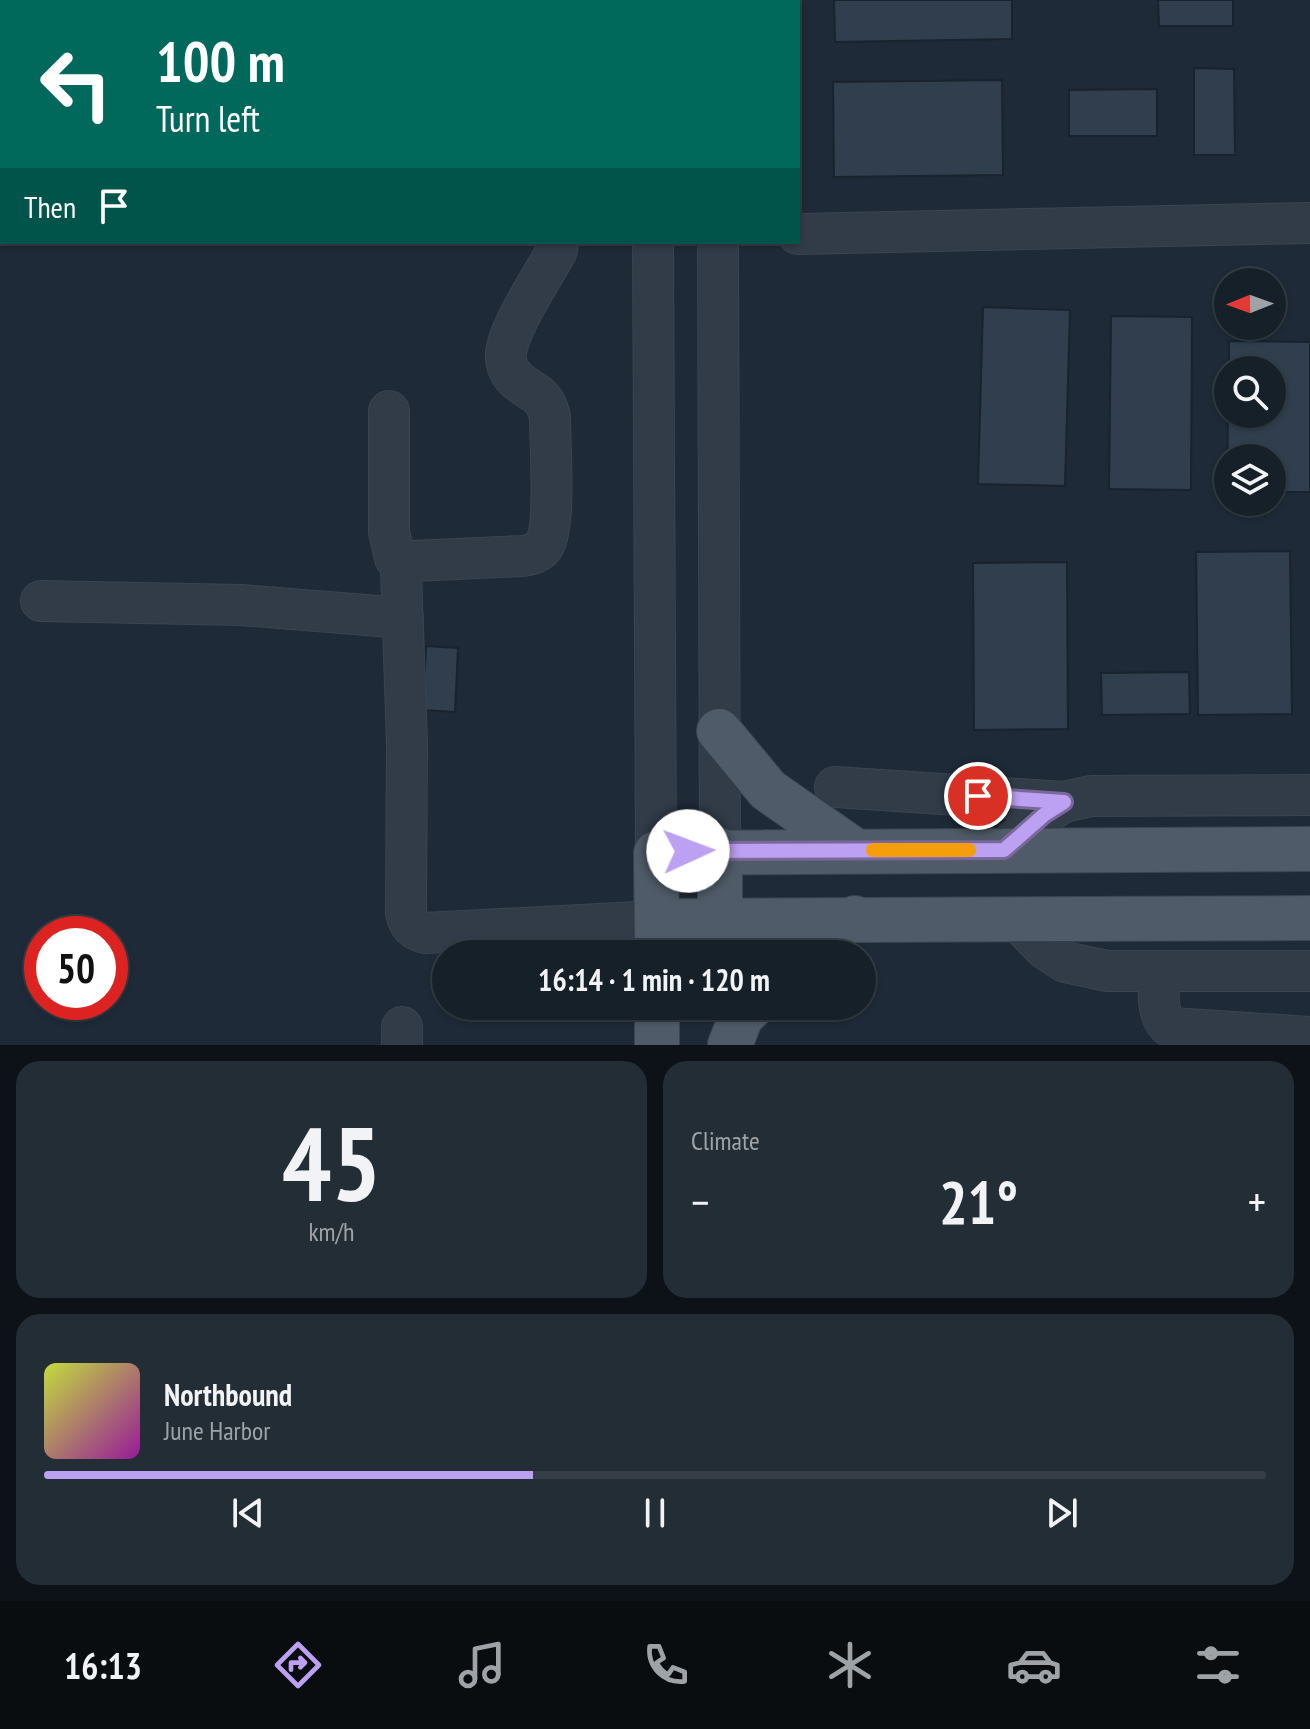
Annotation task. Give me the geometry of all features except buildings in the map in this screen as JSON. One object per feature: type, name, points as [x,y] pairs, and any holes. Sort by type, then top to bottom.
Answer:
[{"type":"main road","points":[[719,731],[768,790],[854,850]]},
{"type":"main road","points":[[1310,849],[720,850],[656,853],[657,938],[720,937],[855,918],[1310,918]]},
{"type":"main road","points":[[720,850],[720,937]]},
{"type":"main road","points":[[815,940],[855,918]]},
{"type":"main road","points":[[657,1020],[657,1045]]},
{"type":"main road","points":[[720,1020],[720,1045]]},
{"type":"main road","points":[[730,1045],[740,1020]]},
{"type":"street","points":[[800,234],[1310,223]]},
{"type":"street","points":[[405,565],[413,561],[532,555],[543,548],[547,539],[550,481],[547,405],[541,396],[514,378],[507,367],[506,352],[558,244]]},
{"type":"street","points":[[653,244],[656,853]]},
{"type":"street","points":[[718,244],[720,850]]},
{"type":"street","points":[[389,411],[389,532],[395,558],[405,565]]},
{"type":"street","points":[[405,565],[400,586],[407,743],[406,913],[409,923],[415,931],[425,933],[657,938]]},
{"type":"street","points":[[41,601],[241,605],[403,618]]},
{"type":"street","points":[[835,787],[1064,802],[1091,796],[1310,795]]},
{"type":"street","points":[[1004,850],[1045,814],[1064,802]]},
{"type":"street","points":[[1015,918],[1045,949],[1065,962],[1107,971],[1310,971]]},
{"type":"street","points":[[1159,972],[1161,1010],[1166,1025],[1172,1028],[1310,1037]]},
{"type":"slow traffic","points":[[873,850],[969,850]]},
{"type":"route","points":[[688,851],[1004,850],[1045,814],[1064,802],[978,796]]}]
